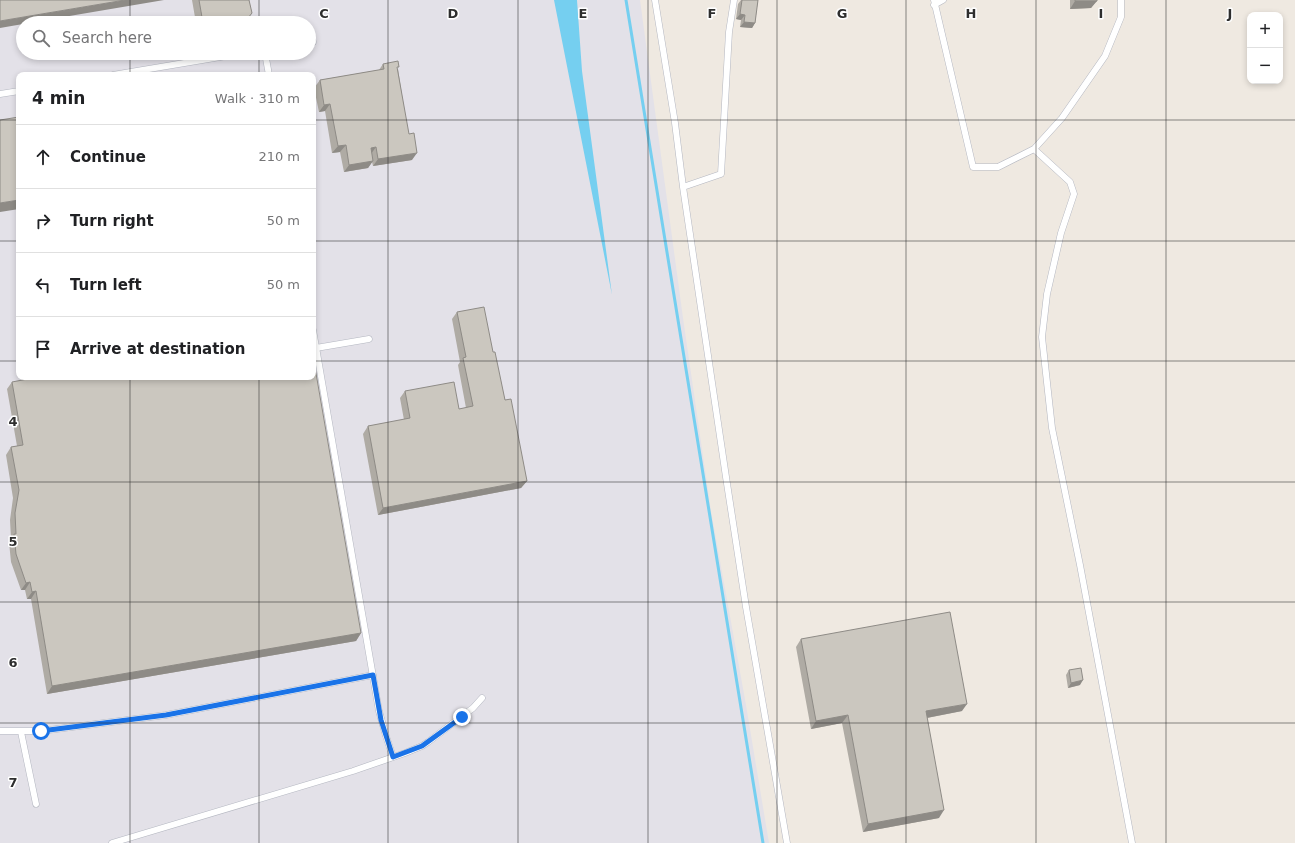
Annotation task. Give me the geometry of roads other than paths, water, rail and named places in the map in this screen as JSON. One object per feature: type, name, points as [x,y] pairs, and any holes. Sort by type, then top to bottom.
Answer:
[{"type":"lane","points":[[656,0],[675,122],[706,351],[746,608],[787,843]]},
{"type":"lane","points":[[683,187],[721,174],[729,32],[734,0]]},
{"type":"lane","points":[[943,0],[934,2],[973,167],[998,167],[1034,149],[1062,118],[1105,56],[1121,17],[1121,0]]},
{"type":"lane","points":[[131,72],[202,60]]},
{"type":"lane","points":[[266,60],[268,72]]},
{"type":"lane","points":[[0,94],[16,91]]},
{"type":"lane","points":[[1034,149],[1070,182],[1074,194],[1059,240],[1047,294],[1042,338],[1052,428],[1080,565],[1132,843]]},
{"type":"lane","points":[[370,339],[316,348],[381,720],[393,757]]},
{"type":"lane","points":[[0,732],[41,731],[166,715],[373,675]]},
{"type":"lane","points":[[112,843],[346,773],[422,746],[462,717],[482,698]]},
{"type":"lane","points":[[22,732],[36,804]]},
{"type":"water","points":[[554,0],[577,0],[582,71],[612,295]]},
{"type":"waterway","points":[[626,0],[763,843]]}]
